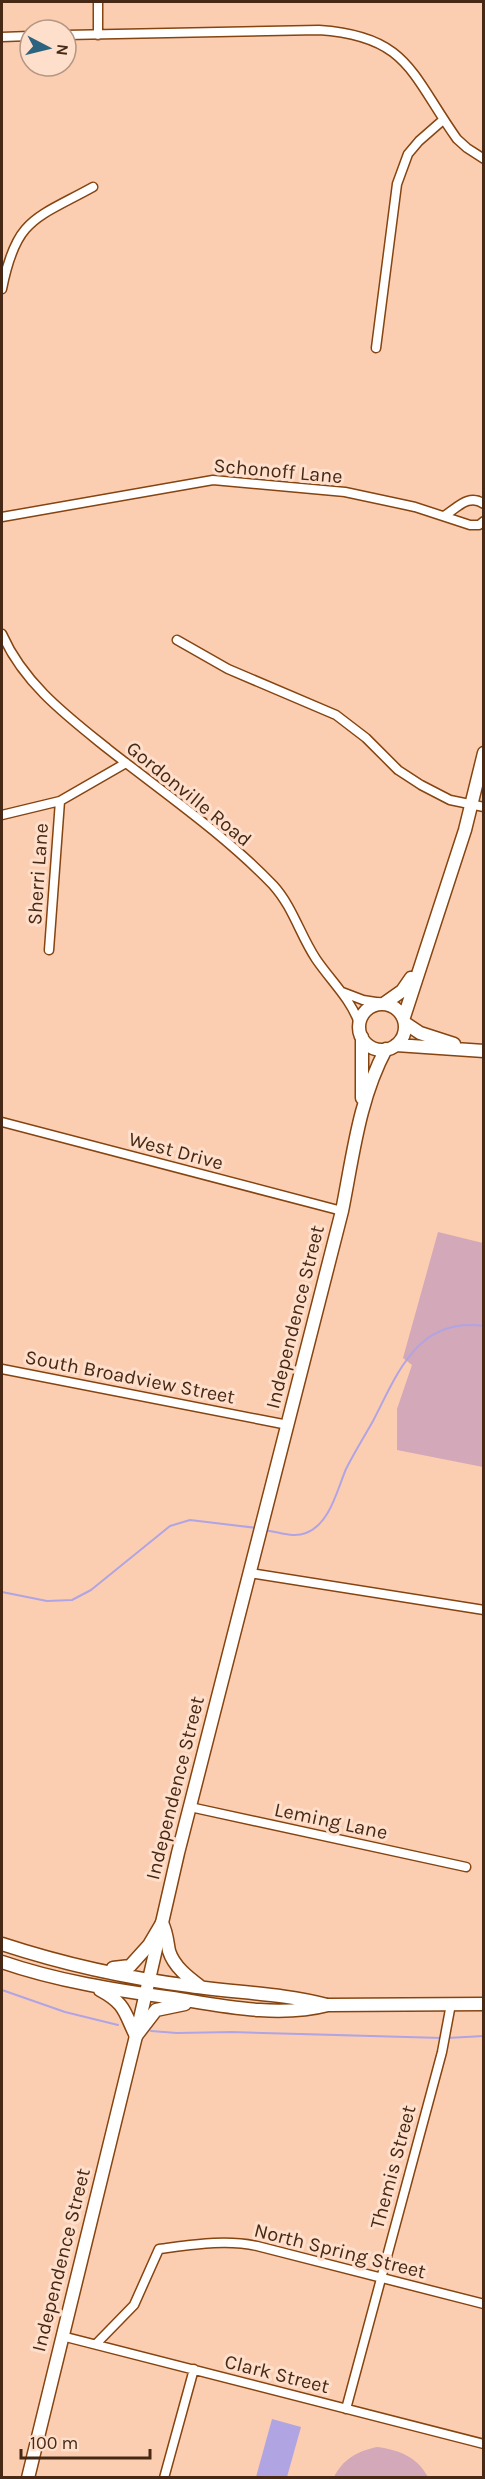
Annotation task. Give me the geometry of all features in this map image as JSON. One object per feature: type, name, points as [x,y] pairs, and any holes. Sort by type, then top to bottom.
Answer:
[{"type":"street","points":[[98,2],[98,35]]},
{"type":"street","points":[[78,36],[319,30],[358,35],[383,45],[402,59],[443,120],[466,148],[483,159]]},
{"type":"street","points":[[2,37],[18,36]]},
{"type":"street","points":[[376,348],[397,183],[408,154],[443,120]]},
{"type":"street","points":[[2,289],[13,246],[23,230],[35,219],[93,186]]},
{"type":"street","name":"Schonoff Lane","points":[[2,517],[213,480],[345,492],[416,507],[470,525],[479,525],[483,520]]},
{"type":"street","points":[[444,516],[472,499],[478,499],[483,504]]},
{"type":"street","name":"Gordonville Road","points":[[2,634],[8,648],[21,666],[55,707],[226,842],[272,885],[287,902],[308,947],[352,1006],[359,1023]]},
{"type":"street","points":[[177,640],[228,669],[336,715],[366,738],[398,770],[450,800],[477,807]]},
{"type":"street","points":[[391,1047],[405,1033],[404,1020],[417,970],[477,807],[483,753]]},
{"type":"street","points":[[2,815],[60,801],[126,764]]},
{"type":"street","name":"Sherri Lane","points":[[49,950],[60,801]]},
{"type":"street","points":[[417,970],[402,991],[383,1003],[370,1006],[364,1012],[359,1023],[362,1037],[368,1045],[375,1049],[391,1047],[483,1051]]},
{"type":"street","points":[[341,992],[363,1000],[393,1006],[404,1020],[420,1033],[470,1049]]},
{"type":"street","name":"Independence Street","points":[[362,1037],[363,1108]]},
{"type":"street","name":"Independence Street","points":[[28,2478],[190,1807],[342,1211],[363,1108],[374,1074],[391,1047]]},
{"type":"street","name":"West Drive","points":[[2,1122],[342,1211]]},
{"type":"street","name":"South Broadview Street","points":[[2,1369],[288,1425]]},
{"type":"street","points":[[250,1573],[483,1610]]},
{"type":"street","name":"Leming Lane","points":[[190,1807],[466,1867]]},
{"type":"street","points":[[95,1969],[130,1966],[149,1945],[162,1923]]},
{"type":"street","points":[[162,1923],[174,1961],[186,1976],[202,1988]]},
{"type":"street","points":[[2,1944],[63,1963],[148,1979],[202,1988],[289,1996],[328,2005],[483,2004]]},
{"type":"street","points":[[2,1962],[35,1974],[91,1986],[195,2002],[283,2011],[305,2011],[328,2005]]},
{"type":"street","points":[[91,1986],[121,2005],[136,2036],[156,2010],[195,2002]]},
{"type":"street","name":"Themis Street","points":[[346,2409],[442,2052],[451,2004]]},
{"type":"street","name":"North Spring Street","points":[[96,2344],[134,2305],[159,2249],[247,2243],[483,2304]]},
{"type":"street","name":"Clark Street","points":[[62,2336],[483,2444]]},
{"type":"street","points":[[164,2478],[194,2369]]},
{"type":"shaded area","points":[[438,1232],[483,1243],[483,1467],[397,1450],[397,1409],[412,1365],[403,1358]]},
{"type":"shaded area","points":[[272,2419],[301,2427],[287,2477],[256,2477]]},
{"type":"shaded area","points":[[377,2447],[407,2456],[419,2464],[428,2477],[334,2477],[342,2465],[352,2457]]},
{"type":"waterway","points":[[265,1530],[296,1535],[314,1529],[332,1506],[349,1463],[401,1367],[413,1352],[426,1339],[442,1330],[461,1326],[484,1326]]},
{"type":"waterway","points":[[2,1592],[47,1601],[72,1600],[91,1590],[170,1526],[190,1520],[257,1528]]},
{"type":"waterway","points":[[2,1990],[65,2012],[118,2025]]},
{"type":"waterway","points":[[151,2031],[442,2038]]},
{"type":"waterway","points":[[447,2038],[484,2036]]}]
